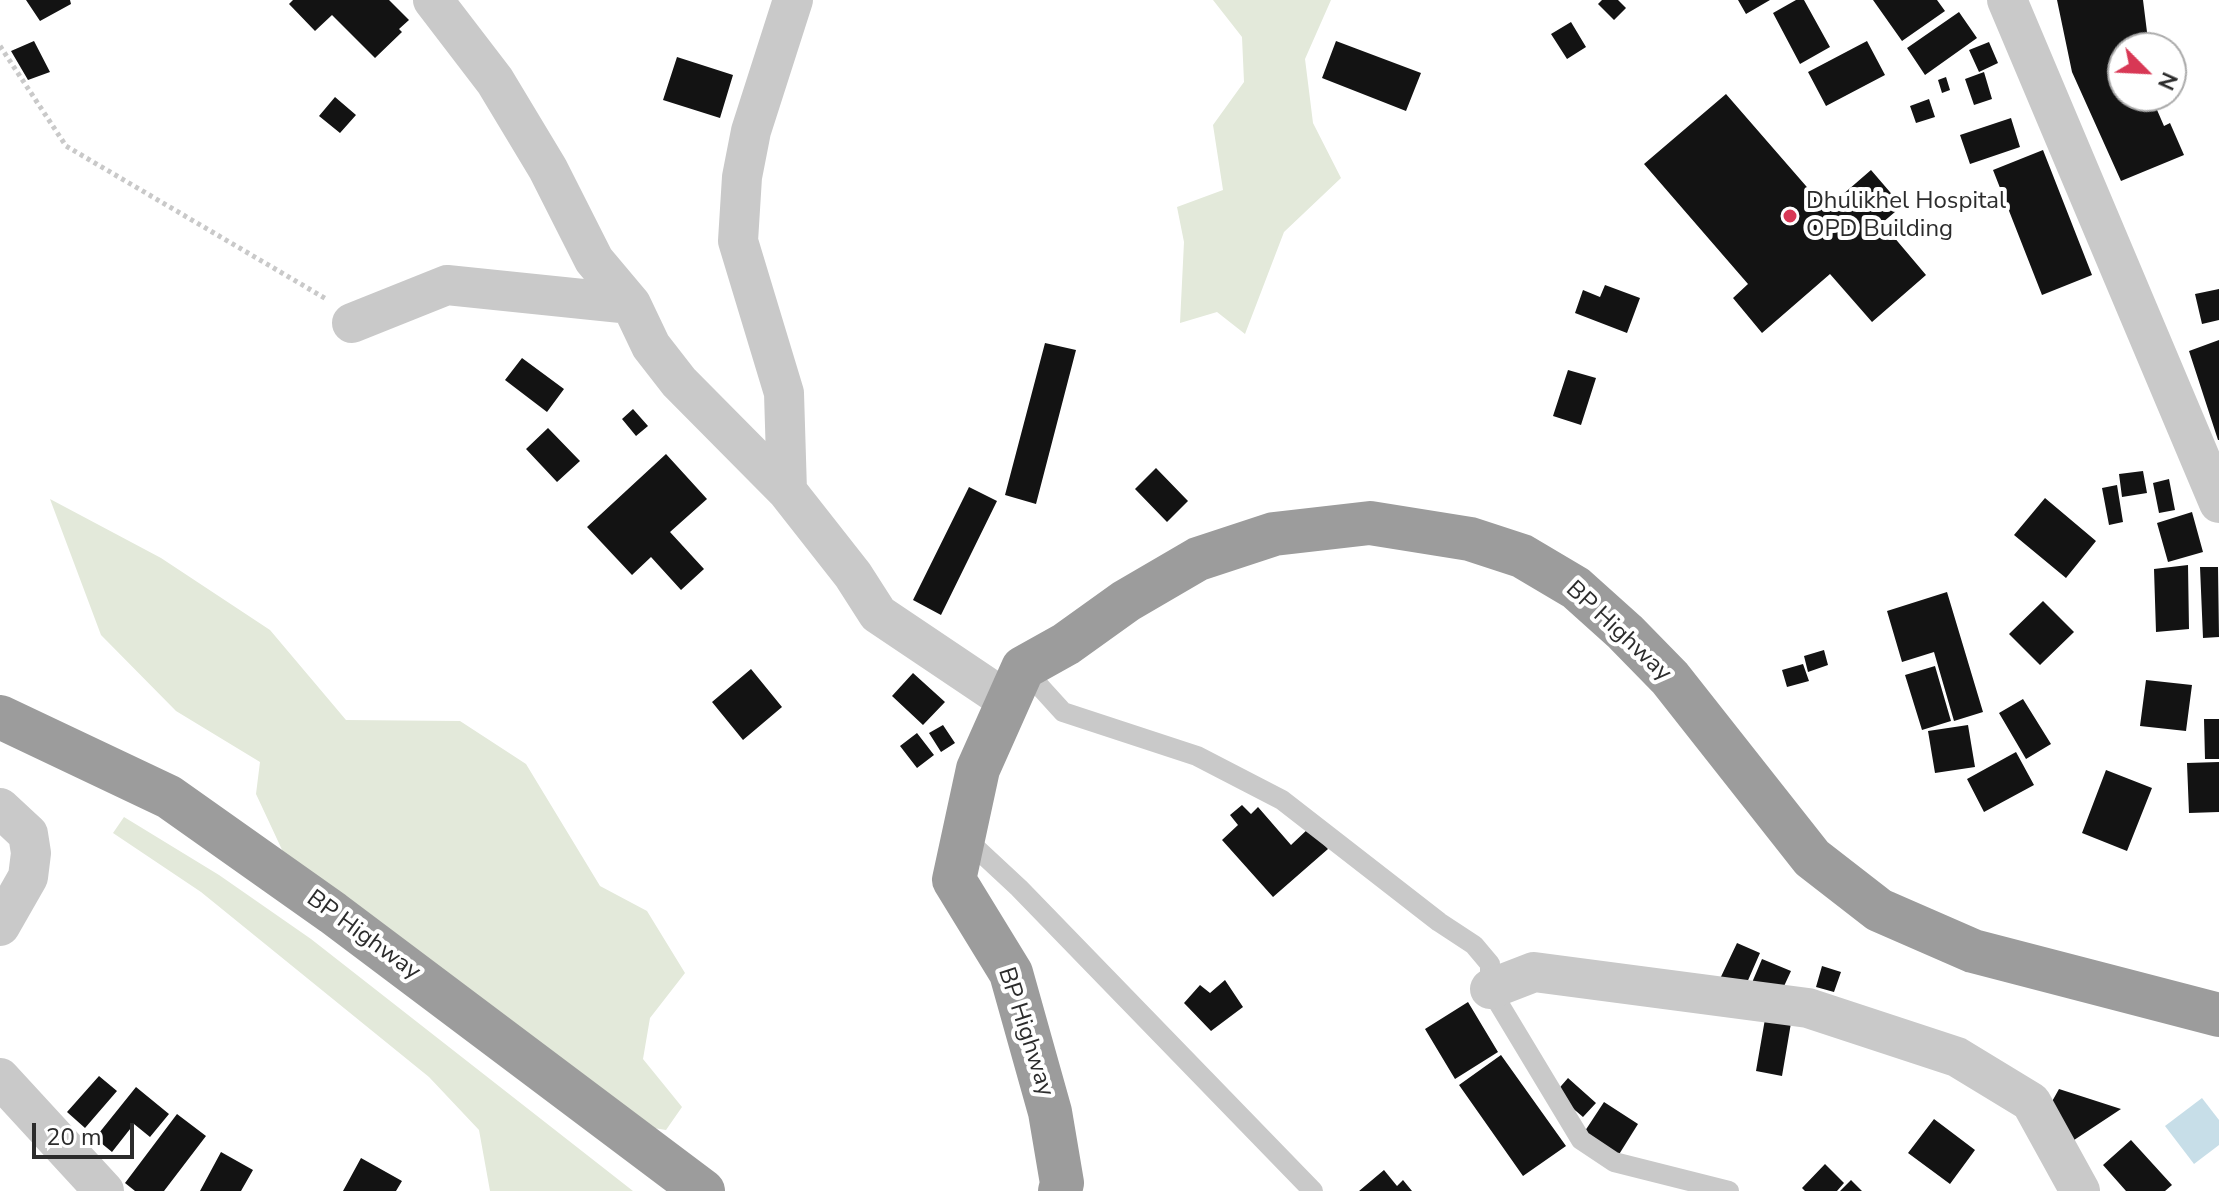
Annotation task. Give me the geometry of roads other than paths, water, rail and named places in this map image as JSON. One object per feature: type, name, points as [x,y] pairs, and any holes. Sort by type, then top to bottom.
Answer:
[{"type":"highway","name":"BP Highway","points":[[1060,1191],[1062,1183],[1050,1112],[1011,973],[954,880],[978,769],[1014,684],[1126,601],[1198,559],[1274,534],[1370,523],[1470,539],[1522,556],[1576,588],[1670,678],[1812,858],[1879,910],[1973,951],[2219,1015]]},
{"type":"highway","name":"BP Highway","points":[[0,717],[169,797],[345,923],[703,1191]]},
{"type":"street","points":[[433,0],[495,81],[548,169],[594,260],[631,304],[651,346],[679,382],[787,491],[878,614],[1014,684]]},
{"type":"street","points":[[787,491],[784,393],[738,241],[742,177],[751,131],[793,0]]},
{"type":"street","points":[[2007,0],[2219,503]]},
{"type":"street","points":[[352,323],[447,285],[631,304]]},
{"type":"street","points":[[0,808],[28,834],[31,853],[28,877],[0,926]]},
{"type":"street","points":[[1490,989],[1534,972],[1808,1008],[1957,1057],[2031,1102],[2080,1191]]},
{"type":"street","points":[[0,1078],[104,1191]]},
{"type":"lane","points":[[1014,684],[1063,712],[1197,756],[1282,800],[1439,922],[1474,945],[1490,964],[1490,989],[1581,1140],[1614,1162],[1729,1191]]},
{"type":"lane","points":[[962,835],[1019,888],[1313,1191]]},
{"type":"water","points":[[2202,1098],[2219,1120],[2219,1145],[2194,1164],[2165,1126]]},
{"type":"place","name":"Dhulikhel Hospital OPD Building","points":[[1790,216]]}]
